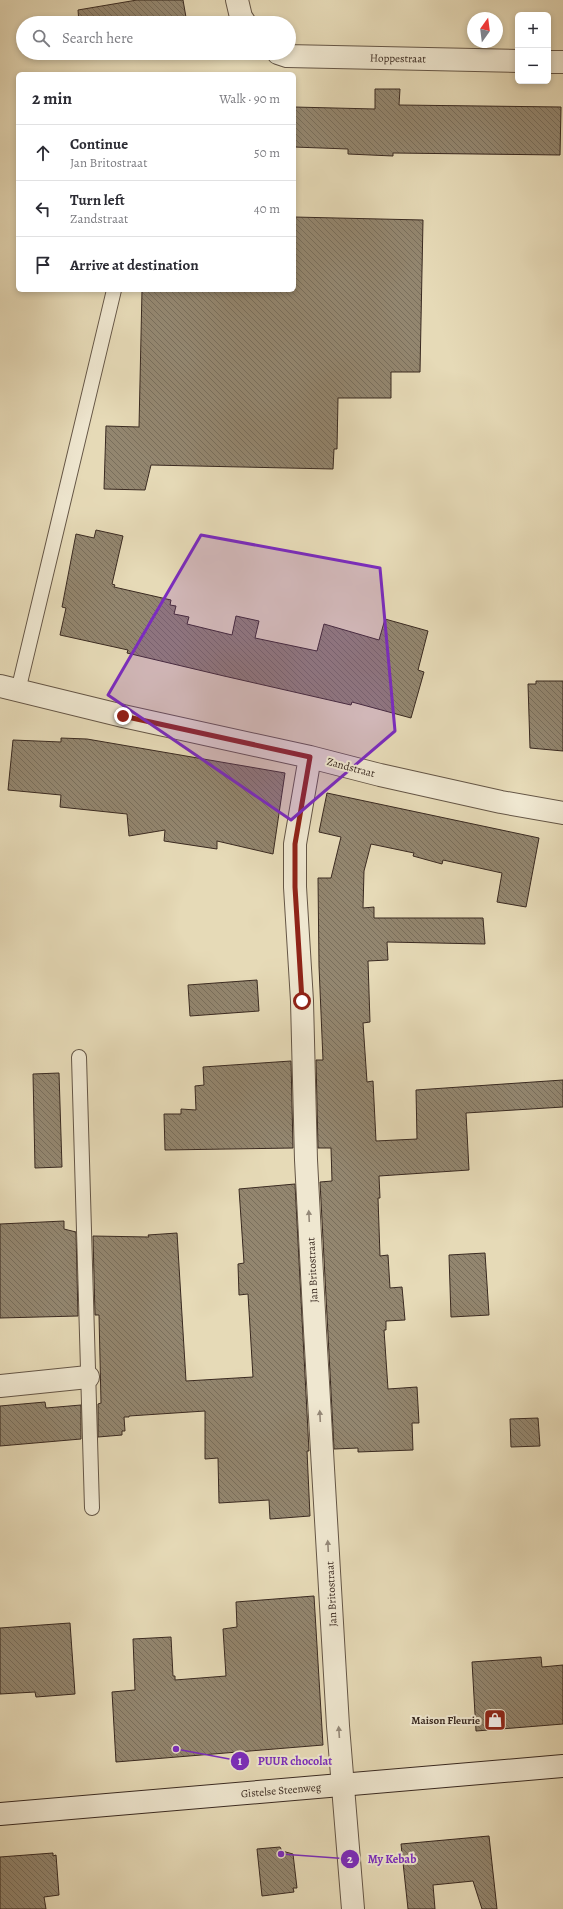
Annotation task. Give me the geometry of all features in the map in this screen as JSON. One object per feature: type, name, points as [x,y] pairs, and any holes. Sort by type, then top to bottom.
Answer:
[{"type":"street","points":[[237,0],[241,16]]},
{"type":"street","name":"Hoppestraat","points":[[296,56],[515,61]]},
{"type":"street","points":[[551,62],[563,62]]},
{"type":"street","name":"Zandstraat","points":[[9,688],[310,757],[388,777],[501,802],[563,812]]},
{"type":"street","name":"Jan Britostraat","points":[[310,757],[295,844],[295,887],[302,1001],[307,1175],[342,1784],[353,1909]]},
{"type":"street","points":[[0,1386],[88,1377]]},
{"type":"street","name":"Gistelse Steenweg","points":[[0,1814],[563,1766]]},
{"type":"lane","points":[[9,688],[113,292]]},
{"type":"lane","points":[[78,1057],[92,1508]]},
{"type":"highlighted area","points":[[201,535],[380,568],[395,731],[291,820],[108,695]]},
{"type":"building","points":[[137,0],[183,0],[186,16],[78,16],[78,10]]},
{"type":"building","points":[[375,89],[400,89],[399,105],[561,107],[560,155],[393,153],[393,156],[348,154],[348,149],[296,147],[296,107],[375,109]]},
{"type":"building","points":[[296,217],[423,220],[420,372],[391,372],[391,398],[338,398],[337,449],[334,449],[333,469],[151,465],[145,490],[104,489],[106,426],[139,427],[142,292],[296,292]]},
{"type":"building","points":[[96,530],[123,536],[112,584],[115,585],[114,587],[171,600],[170,605],[176,606],[174,614],[189,617],[187,624],[232,635],[236,616],[259,621],[255,638],[317,651],[324,624],[379,640],[385,619],[428,631],[418,670],[424,672],[411,718],[352,702],[351,705],[224,676],[127,653],[128,650],[60,635],[66,608],[62,607],[76,534],[94,538]]},
{"type":"building","points":[[536,681],[563,681],[563,751],[530,748],[528,684],[536,684]]},
{"type":"building","points":[[61,738],[87,739],[285,773],[273,854],[217,841],[217,849],[164,841],[165,830],[129,836],[127,814],[60,807],[61,795],[8,790],[13,740],[61,742]]},
{"type":"building","points":[[327,793],[539,838],[526,907],[497,902],[502,873],[443,860],[442,864],[413,856],[414,853],[371,844],[364,871],[363,908],[374,907],[374,918],[483,918],[485,944],[387,942],[388,960],[368,961],[370,1022],[363,1023],[367,1082],[373,1081],[376,1141],[417,1139],[416,1090],[563,1080],[563,1107],[466,1113],[469,1170],[379,1176],[380,1198],[378,1198],[380,1256],[388,1255],[390,1288],[402,1287],[405,1320],[386,1321],[386,1330],[384,1330],[388,1389],[417,1387],[419,1423],[412,1423],[413,1450],[358,1452],[358,1448],[334,1449],[320,1182],[332,1181],[331,1148],[318,1148],[316,1060],[323,1060],[319,966],[318,878],[331,878],[341,837],[319,832]]},
{"type":"building","points":[[257,980],[259,1011],[190,1016],[188,985]]},
{"type":"building","points":[[291,1061],[293,1148],[165,1150],[164,1114],[181,1114],[181,1109],[196,1110],[195,1086],[204,1085],[203,1067]]},
{"type":"building","points":[[59,1073],[62,1167],[35,1168],[33,1074]]},
{"type":"building","points":[[295,1184],[309,1451],[307,1451],[310,1516],[270,1519],[269,1500],[219,1503],[218,1458],[205,1459],[205,1411],[124,1417],[125,1431],[122,1431],[122,1435],[98,1437],[98,1404],[101,1403],[99,1315],[95,1315],[93,1236],[149,1237],[148,1235],[177,1233],[186,1381],[253,1377],[248,1294],[239,1295],[238,1264],[244,1263],[239,1189]]},
{"type":"building","points":[[64,1221],[64,1229],[76,1232],[78,1316],[0,1318],[0,1224]]},
{"type":"building","points":[[485,1253],[489,1315],[451,1317],[449,1255]]},
{"type":"building","points":[[45,1402],[46,1408],[81,1405],[81,1439],[0,1446],[0,1406]]},
{"type":"building","points":[[538,1418],[540,1446],[511,1447],[510,1419]]},
{"type":"building","points":[[314,1596],[323,1745],[116,1762],[112,1692],[135,1690],[133,1639],[171,1637],[173,1676],[175,1676],[175,1680],[226,1676],[223,1629],[237,1627],[236,1602]]},
{"type":"building","points":[[70,1623],[75,1694],[36,1697],[35,1692],[0,1694],[0,1628]]},
{"type":"building","points":[[541,1657],[542,1667],[563,1665],[563,1724],[476,1731],[472,1662]]},
{"type":"building","points":[[489,1836],[497,1909],[482,1909],[473,1881],[433,1885],[435,1909],[408,1909],[401,1844]]},
{"type":"building","points":[[280,1847],[282,1851],[293,1854],[297,1888],[293,1888],[294,1892],[262,1896],[257,1849]]},
{"type":"building","points":[[53,1853],[53,1856],[56,1855],[59,1895],[44,1897],[46,1909],[0,1909],[0,1857]]},
{"type":"place","name":"Maison Fleurie","points":[[495,1720]]},
{"type":"place","name":"PUUR chocolat","points":[[176,1749]]},
{"type":"place","name":"My Kebab","points":[[281,1854]]},
{"type":"route","points":[[123,716],[310,757],[295,844],[295,887],[302,1001]]}]
